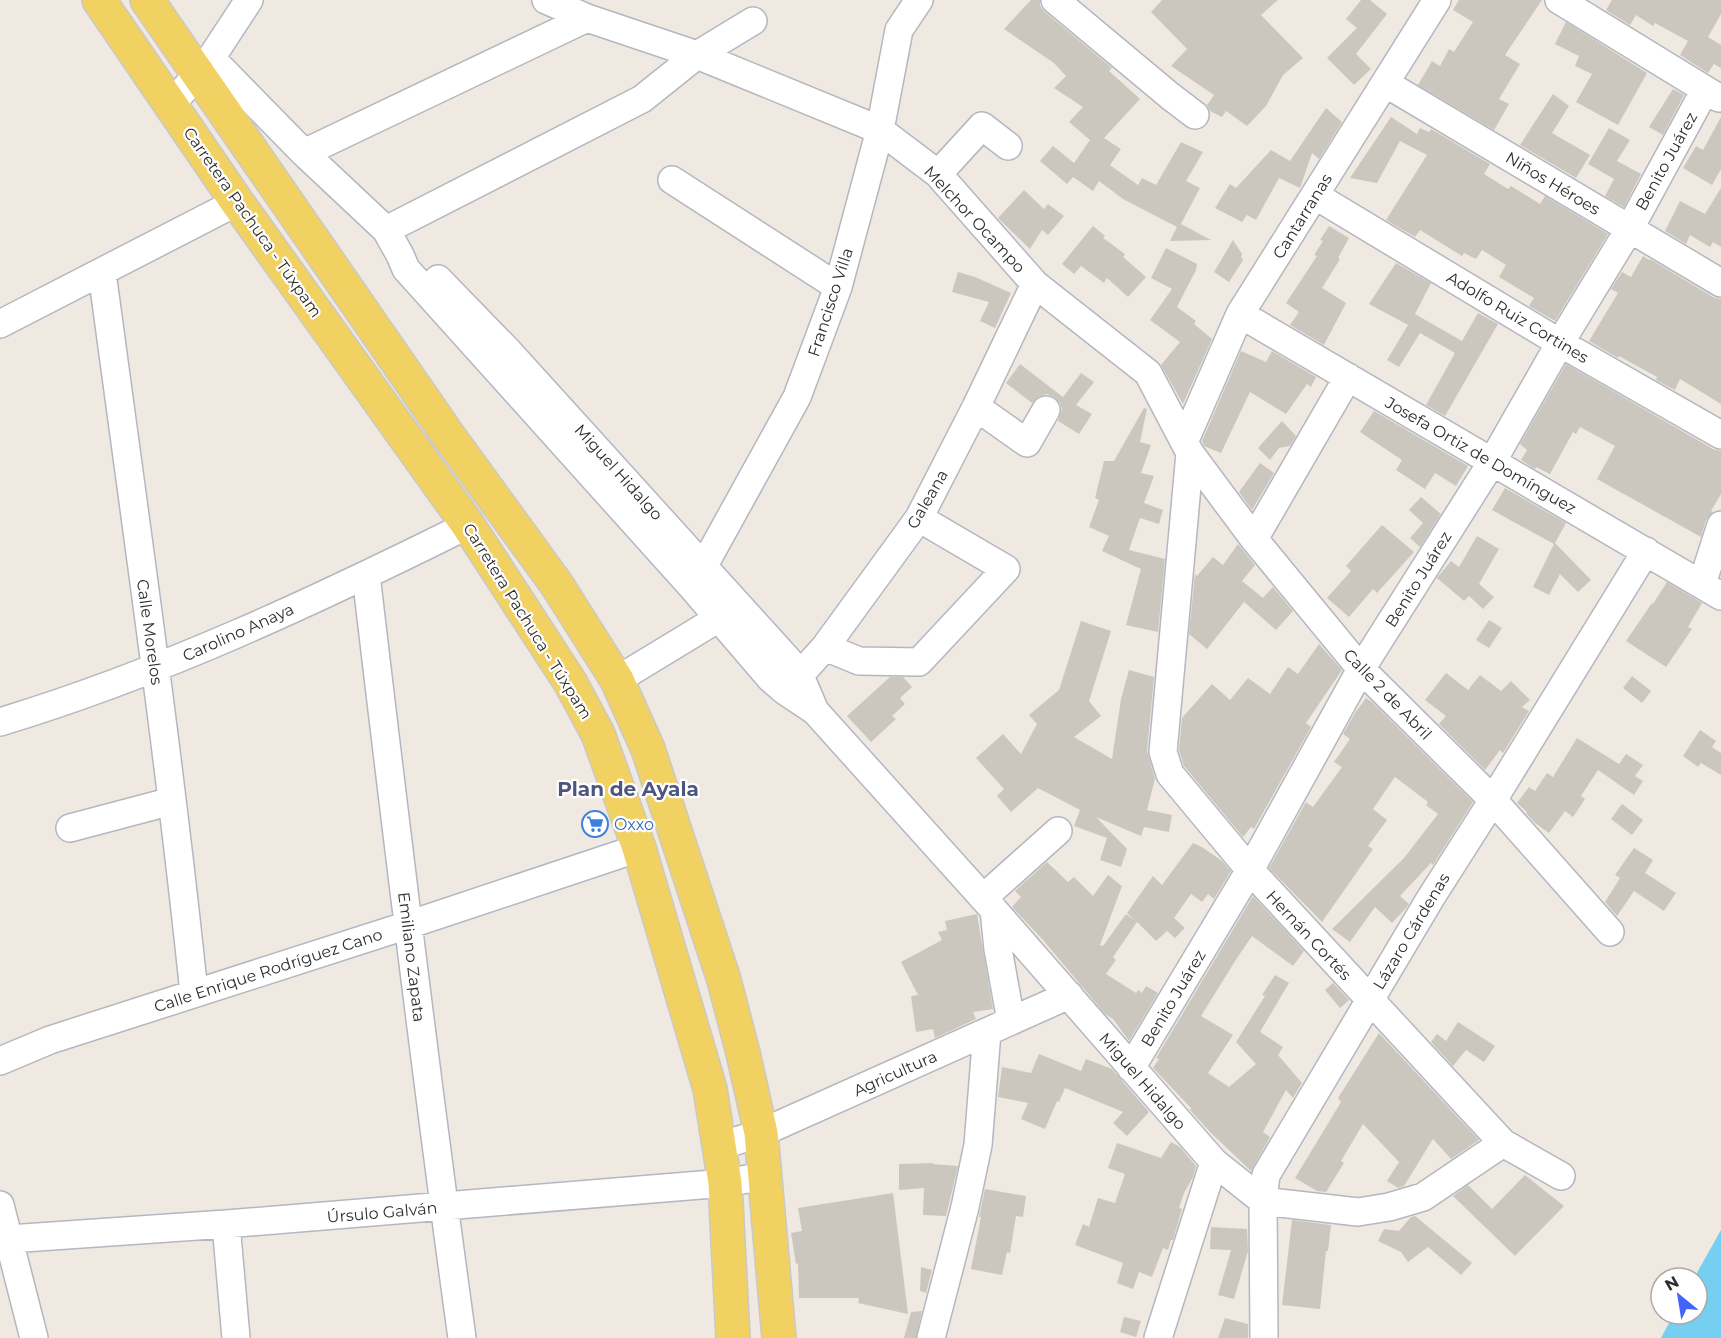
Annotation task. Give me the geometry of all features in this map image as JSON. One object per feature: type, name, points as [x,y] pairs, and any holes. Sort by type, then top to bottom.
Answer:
[{"type":"main road","name":"Carretera Pachuca - Túxpam","points":[[99,0],[237,202],[468,525],[570,682],[598,734],[639,848],[710,1089],[725,1183],[733,1338]]},
{"type":"main road","points":[[147,0],[205,66],[448,435],[557,585],[617,680],[648,748],[724,980],[761,1133],[779,1338]]},
{"type":"street","points":[[171,105],[205,66],[249,0]]},
{"type":"street","name":"Melchor Ocampo","points":[[546,0],[587,18],[697,56],[880,130],[938,174],[1035,284],[1148,374],[1187,447]]},
{"type":"street","name":"Francisco Villa","points":[[698,576],[797,397],[838,287],[880,130],[899,30],[919,0]]},
{"type":"street","points":[[1055,0],[1195,115]]},
{"type":"street","name":"Cantarranas","points":[[1170,774],[1163,752],[1187,447],[1240,314],[1437,0]]},
{"type":"street","points":[[1559,0],[1713,95]]},
{"type":"street","points":[[304,153],[587,18]]},
{"type":"street","points":[[387,230],[642,99],[697,56],[753,21]]},
{"type":"street","name":"Miguel Hidalgo","points":[[205,66],[387,230],[400,255],[417,258],[519,379],[728,610],[790,662],[793,683],[815,711],[1069,995],[1214,1162],[1263,1201]]},
{"type":"street","name":"Niños Héroes","points":[[1385,83],[1721,283]]},
{"type":"street","name":"Benito Juárez","points":[[1131,1068],[1250,870],[1360,669],[1492,462],[1560,343],[1713,95]]},
{"type":"street","points":[[938,174],[982,126],[1008,146]]},
{"type":"street","points":[[672,180],[838,287]]},
{"type":"street","name":"Adolfo Ruiz Cortines","points":[[1316,196],[1560,343],[1721,435]]},
{"type":"street","points":[[0,324],[237,202]]},
{"type":"street","name":"Calle Morelos","points":[[102,272],[156,669],[194,993]]},
{"type":"street","name":"Galeana","points":[[793,683],[825,647],[919,518],[1035,284]]},
{"type":"street","name":"Josefa Ortiz de Domínguez","points":[[1240,314],[1712,590]]},
{"type":"street","points":[[1254,539],[1348,377]]},
{"type":"street","points":[[976,407],[1028,443],[1046,410]]},
{"type":"street","name":"Calle 2 de Abril","points":[[1187,447],[1254,539],[1360,669],[1493,800],[1610,932]]},
{"type":"street","points":[[825,647],[859,661],[919,662],[1006,569],[919,518]]},
{"type":"street","name":"Carolino Anaya","points":[[2,714],[156,669],[366,575],[468,525]]},
{"type":"street","points":[[1712,590],[1721,525]]},
{"type":"street","name":"Lázaro Cárdenas","points":[[1264,1338],[1263,1201],[1266,1175],[1430,899],[1646,552]]},
{"type":"street","name":"Emiliano Zapata","points":[[366,575],[408,925],[462,1338]]},
{"type":"street","points":[[617,680],[728,610]]},
{"type":"street","name":"Hernán Cortés","points":[[1170,774],[1250,870],[1503,1143]]},
{"type":"street","points":[[70,828],[172,801]]},
{"type":"street","points":[[931,1338],[965,1207],[999,1027],[998,949],[988,904],[1058,831]]},
{"type":"street","name":"Calle Enrique Rodríguez Cano","points":[[0,1061],[50,1040],[639,848]]},
{"type":"street","name":"Agricultura","points":[[720,1146],[761,1133],[1069,995]]},
{"type":"street","points":[[1263,1201],[1358,1212],[1389,1207],[1423,1197],[1503,1143],[1561,1176]]},
{"type":"street","points":[[1158,1338],[1214,1162]]},
{"type":"street","name":"Úrsulo Galván","points":[[5,1240],[444,1207],[725,1183],[764,1176]]},
{"type":"street","points":[[0,1205],[5,1240],[34,1338]]},
{"type":"street","points":[[226,1224],[236,1338]]},
{"type":"water","points":[[1721,1230],[1721,1338],[1661,1338],[1668,1326],[1709,1326],[1709,1266],[1701,1266]]},
{"type":"building","points":[[1031,0],[1040,0],[1040,6],[1045,12],[1112,68],[1109,71],[1140,99],[1104,138],[1121,149],[1110,165],[1138,185],[1142,178],[1156,185],[1181,142],[1203,152],[1186,181],[1200,188],[1181,224],[1211,240],[1170,241],[1177,227],[1123,199],[1099,181],[1093,191],[1073,177],[1067,184],[1040,161],[1053,146],[1074,163],[1090,140],[1069,122],[1083,107],[1054,88],[1066,76],[1054,63],[1004,29]]},
{"type":"building","points":[[1162,0],[1278,0],[1261,15],[1303,58],[1283,75],[1266,106],[1247,126],[1226,111],[1222,117],[1210,111],[1207,105],[1214,95],[1171,66],[1187,49],[1151,12]]},
{"type":"building","points":[[1361,0],[1370,0],[1387,14],[1356,54],[1371,69],[1354,85],[1327,58],[1357,28],[1346,19]]},
{"type":"building","points":[[1459,0],[1542,0],[1505,55],[1520,64],[1499,99],[1509,104],[1494,130],[1418,85],[1432,61],[1440,66],[1449,49],[1454,52],[1473,22],[1453,10]]},
{"type":"building","points":[[1612,0],[1721,0],[1721,14],[1708,37],[1721,45],[1721,68],[1714,64],[1708,73],[1680,55],[1688,41],[1655,23],[1653,26],[1636,15],[1630,25],[1606,10]]},
{"type":"building","points":[[1566,22],[1647,73],[1618,125],[1576,102],[1592,74],[1575,66],[1579,56],[1555,44]]},
{"type":"building","points":[[1673,89],[1684,95],[1663,135],[1649,127]]},
{"type":"building","points":[[1553,94],[1569,106],[1552,133],[1590,155],[1576,178],[1520,145]]},
{"type":"building","points":[[1326,108],[1342,122],[1319,159],[1312,153],[1300,188],[1279,178],[1256,220],[1247,215],[1242,222],[1215,208],[1230,184],[1236,188],[1271,150],[1290,161]]},
{"type":"building","points":[[1391,117],[1417,134],[1420,128],[1429,132],[1431,129],[1490,164],[1484,174],[1508,189],[1511,186],[1540,204],[1545,196],[1608,234],[1555,321],[1529,306],[1534,298],[1499,277],[1506,265],[1482,250],[1476,259],[1464,253],[1462,256],[1420,230],[1415,237],[1386,220],[1427,155],[1400,141],[1377,183],[1350,178]]},
{"type":"building","points":[[1721,117],[1721,169],[1712,185],[1683,168],[1696,146],[1703,150]]},
{"type":"building","points":[[1609,128],[1630,140],[1617,161],[1641,174],[1624,207],[1605,196],[1614,179],[1588,164]]},
{"type":"building","points":[[1721,188],[1721,247],[1713,242],[1710,247],[1690,235],[1686,244],[1665,231],[1680,201],[1705,214]]},
{"type":"building","points":[[1024,190],[1044,209],[1048,204],[1064,216],[1048,235],[1042,230],[1030,249],[998,218]]},
{"type":"building","points":[[1093,226],[1105,236],[1103,238],[1125,254],[1123,257],[1146,277],[1128,297],[1107,278],[1104,283],[1081,266],[1074,274],[1062,264]]},
{"type":"building","points":[[1329,226],[1349,238],[1338,258],[1340,259],[1322,288],[1346,303],[1324,345],[1290,325],[1299,312],[1286,303],[1317,256],[1314,255]]},
{"type":"building","points":[[1233,240],[1243,260],[1229,282],[1214,272]]},
{"type":"building","points":[[1166,248],[1197,264],[1177,307],[1196,321],[1194,324],[1212,339],[1183,404],[1161,365],[1180,342],[1150,320],[1172,289],[1151,278]]},
{"type":"building","points":[[1643,256],[1713,297],[1721,299],[1721,404],[1680,379],[1675,390],[1656,380],[1657,377],[1589,341],[1618,293],[1611,289],[1622,272],[1631,277]]},
{"type":"building","points":[[1396,263],[1431,283],[1415,314],[1462,341],[1478,313],[1498,324],[1445,416],[1426,405],[1455,353],[1420,333],[1399,367],[1387,360],[1408,325],[1369,304]]},
{"type":"building","points":[[958,272],[1011,293],[995,328],[980,321],[989,302],[952,292]]},
{"type":"building","points":[[1241,351],[1266,362],[1272,351],[1316,377],[1311,387],[1307,384],[1286,414],[1250,392],[1221,453],[1204,446],[1202,441]]},
{"type":"building","points":[[1020,364],[1063,397],[1081,373],[1094,382],[1076,405],[1092,414],[1079,434],[1058,421],[1062,409],[1054,397],[1047,394],[1039,396],[1032,403],[1006,383]]},
{"type":"building","points":[[1566,364],[1713,449],[1721,451],[1721,494],[1711,511],[1713,512],[1706,520],[1701,537],[1597,479],[1615,446],[1580,427],[1576,434],[1573,432],[1550,474],[1536,467],[1535,469],[1521,460],[1527,450],[1520,444]]},
{"type":"building","points":[[1144,408],[1147,409],[1140,442],[1151,445],[1141,473],[1154,476],[1144,503],[1163,510],[1159,524],[1140,518],[1129,550],[1165,559],[1158,632],[1126,625],[1141,569],[1102,551],[1109,536],[1089,527],[1099,500],[1095,498],[1104,461],[1114,461]]},
{"type":"building","points":[[1374,411],[1468,466],[1456,486],[1435,473],[1425,489],[1396,470],[1402,460],[1360,432]]},
{"type":"building","points":[[1282,421],[1296,436],[1290,446],[1279,448],[1270,460],[1258,448]]},
{"type":"building","points":[[1260,463],[1274,473],[1252,510],[1239,492]]},
{"type":"building","points":[[1505,488],[1566,523],[1555,543],[1591,580],[1578,592],[1560,574],[1549,595],[1533,587],[1554,544],[1492,510]]},
{"type":"building","points":[[1421,497],[1441,514],[1420,547],[1410,538],[1423,523],[1409,510]]},
{"type":"building","points":[[1382,525],[1414,552],[1377,593],[1373,589],[1349,617],[1327,598],[1351,571],[1346,566]]},
{"type":"building","points":[[1477,536],[1499,549],[1479,584],[1494,597],[1483,609],[1469,596],[1464,601],[1437,578],[1451,561],[1459,567]]},
{"type":"building","points":[[1238,544],[1255,565],[1242,581],[1263,598],[1273,587],[1293,611],[1276,630],[1244,602],[1207,649],[1189,634],[1195,574],[1197,576],[1213,557],[1223,565]]},
{"type":"building","points":[[1667,582],[1702,603],[1688,627],[1692,629],[1666,667],[1626,641]]},
{"type":"building","points":[[1489,620],[1502,628],[1489,648],[1476,640]]},
{"type":"building","points":[[1081,621],[1111,631],[1089,701],[1101,716],[1074,737],[1112,759],[1121,699],[1129,670],[1154,677],[1147,751],[1155,779],[1147,810],[1172,815],[1169,832],[1144,827],[1141,836],[1096,817],[1127,849],[1121,867],[1100,860],[1107,838],[1074,826],[1080,810],[1038,788],[1011,812],[997,796],[1004,789],[976,758],[1003,734],[1021,754],[1037,724],[1029,715],[1059,690]]},
{"type":"building","points":[[1319,644],[1342,670],[1306,723],[1311,727],[1254,829],[1251,827],[1243,837],[1184,766],[1179,750],[1182,718],[1212,684],[1230,700],[1248,678],[1270,694],[1288,667],[1298,674]]},
{"type":"building","points":[[1446,673],[1468,690],[1480,675],[1501,691],[1511,681],[1530,700],[1522,707],[1529,711],[1503,753],[1500,750],[1485,770],[1439,724],[1446,716],[1425,700]]},
{"type":"building","points":[[1632,676],[1651,691],[1642,703],[1623,688]]},
{"type":"building","points":[[890,677],[903,677],[912,687],[900,698],[905,704],[892,716],[896,719],[871,742],[847,716]]},
{"type":"building","points":[[1366,698],[1473,802],[1433,865],[1431,863],[1400,896],[1409,904],[1406,908],[1392,923],[1375,907],[1350,942],[1332,929],[1404,858],[1438,814],[1426,805],[1428,802],[1395,777],[1373,809],[1387,820],[1368,846],[1373,849],[1322,922],[1269,868],[1306,802],[1313,807],[1342,767],[1334,762],[1350,739],[1343,734]]},
{"type":"building","points":[[1700,730],[1716,741],[1712,747],[1721,753],[1721,775],[1701,763],[1698,767],[1683,756]]},
{"type":"building","points":[[1577,738],[1619,764],[1626,754],[1643,765],[1635,776],[1643,781],[1634,795],[1598,770],[1581,796],[1585,799],[1573,817],[1565,811],[1549,833],[1535,823],[1517,803],[1529,787],[1535,791],[1547,773],[1553,777]]},
{"type":"building","points":[[1622,804],[1643,820],[1632,835],[1611,819]]},
{"type":"building","points":[[1193,843],[1222,861],[1231,871],[1214,899],[1208,894],[1202,902],[1191,894],[1174,918],[1185,928],[1175,938],[1167,931],[1156,941],[1137,922],[1113,957],[1116,960],[1106,974],[1136,993],[1138,990],[1142,993],[1146,986],[1158,993],[1129,1041],[1113,1019],[1105,1014],[1044,941],[1012,907],[1021,897],[1015,891],[1047,862],[1068,882],[1074,877],[1093,896],[1108,875],[1122,886],[1100,945],[1103,946],[1126,914],[1136,921],[1127,913],[1153,876],[1162,885]]},
{"type":"building","points":[[1634,848],[1653,860],[1645,873],[1676,893],[1664,911],[1634,891],[1617,916],[1605,902],[1620,878],[1615,875]]},
{"type":"building","points":[[1253,896],[1304,951],[1293,966],[1252,936],[1201,1016],[1233,1035],[1208,1073],[1229,1087],[1256,1064],[1236,1042],[1265,996],[1262,995],[1275,975],[1289,983],[1260,1032],[1283,1047],[1278,1055],[1302,1083],[1293,1098],[1286,1090],[1263,1132],[1270,1137],[1251,1171],[1210,1132],[1153,1068],[1159,1059],[1156,1058]]},
{"type":"building","points":[[977,914],[993,1009],[973,1012],[976,1019],[935,1038],[933,1029],[916,1032],[911,996],[918,995],[901,962],[942,940],[938,932],[947,930],[945,921]]},
{"type":"building","points":[[1333,983],[1349,1000],[1340,1008],[1325,990]]},
{"type":"building","points":[[1458,1022],[1495,1046],[1484,1062],[1466,1050],[1453,1066],[1431,1042],[1437,1034],[1446,1041]]},
{"type":"building","points":[[1379,1033],[1479,1140],[1451,1159],[1433,1139],[1404,1186],[1398,1188],[1387,1181],[1399,1162],[1363,1124],[1341,1161],[1344,1163],[1326,1192],[1317,1191],[1295,1178],[1341,1102],[1338,1098]]},
{"type":"building","points":[[1039,1054],[1081,1071],[1086,1059],[1112,1069],[1149,1112],[1127,1136],[1113,1123],[1123,1112],[1065,1088],[1045,1129],[1021,1119],[1028,1103],[998,1097],[1002,1067],[1031,1073]]},
{"type":"building","points":[[1171,1142],[1180,1147],[1196,1166],[1179,1208],[1182,1209],[1168,1250],[1163,1248],[1152,1277],[1139,1272],[1133,1289],[1117,1283],[1123,1263],[1075,1245],[1083,1224],[1089,1227],[1098,1198],[1115,1203],[1125,1174],[1108,1168],[1117,1143],[1161,1158]]},
{"type":"building","points":[[933,1163],[958,1166],[946,1216],[923,1215],[924,1188],[899,1190],[899,1164]]},
{"type":"building","points":[[1525,1175],[1564,1206],[1515,1256],[1453,1196],[1468,1185],[1492,1209]]},
{"type":"building","points":[[985,1189],[1026,1196],[1023,1217],[1016,1216],[1010,1253],[1007,1252],[1002,1275],[971,1269]]},
{"type":"building","points":[[893,1193],[908,1314],[858,1303],[859,1298],[799,1298],[798,1263],[796,1264],[791,1233],[802,1231],[798,1208]]},
{"type":"building","points":[[1415,1216],[1472,1263],[1461,1275],[1428,1247],[1408,1262],[1401,1252],[1378,1241],[1384,1229],[1399,1231],[1411,1217]]},
{"type":"building","points":[[1292,1220],[1331,1225],[1320,1309],[1282,1305]]},
{"type":"building","points":[[1211,1227],[1247,1229],[1248,1251],[1234,1299],[1218,1295],[1231,1250],[1210,1249]]},
{"type":"building","points":[[921,1267],[932,1270],[926,1293],[920,1291]]},
{"type":"building","points":[[922,1311],[916,1338],[904,1338],[911,1312]]},
{"type":"building","points":[[1124,1317],[1141,1321],[1136,1337],[1120,1332]]},
{"type":"building","points":[[1225,1318],[1248,1324],[1248,1338],[1218,1338]]},
{"type":"place","name":"Oxxo","points":[[595,824]]},
{"type":"district","name":"Plan de Ayala","points":[[628,789]]}]
